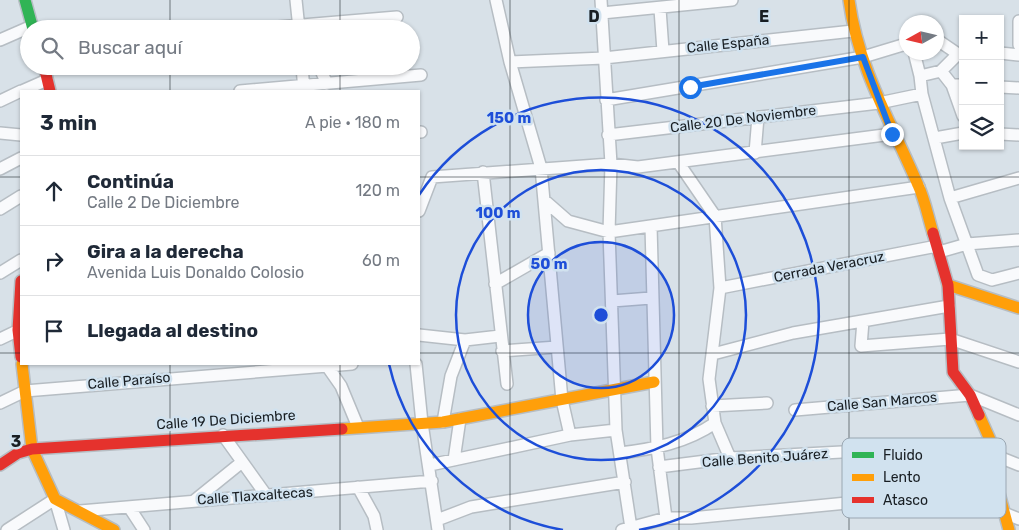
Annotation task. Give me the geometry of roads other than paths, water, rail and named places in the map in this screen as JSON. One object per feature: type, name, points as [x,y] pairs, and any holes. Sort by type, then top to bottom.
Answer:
[{"type":"main road","points":[[25,0],[31,20]]},
{"type":"main road","points":[[849,0],[852,31],[892,134],[919,186],[938,249],[948,285],[953,372],[970,395],[988,438]]},
{"type":"main road","points":[[948,285],[1019,308]]},
{"type":"main road","points":[[22,365],[32,449],[54,499],[114,530]]},
{"type":"main road","name":"Calle 19 De Diciembre","points":[[0,465],[18,453],[32,449],[443,422],[615,391],[654,382]]},
{"type":"main road","points":[[1005,518],[1009,530]]},
{"type":"street","points":[[296,0],[298,20]]},
{"type":"street","points":[[496,0],[510,62],[541,168],[562,400],[570,435]]},
{"type":"street","points":[[601,0],[611,164],[610,232],[616,430],[625,482],[627,529],[666,518],[692,524],[842,504]]},
{"type":"street","points":[[602,13],[660,9],[732,0]]},
{"type":"street","points":[[660,9],[663,51]]},
{"type":"street","points":[[368,20],[397,17]]},
{"type":"street","points":[[1019,21],[1019,45]]},
{"type":"street","name":"Calle España","points":[[510,62],[604,58],[852,31]]},
{"type":"street","points":[[0,40],[20,32]]},
{"type":"street","points":[[944,44],[959,53]]},
{"type":"street","points":[[606,100],[863,57],[899,46]]},
{"type":"street","points":[[1004,53],[1019,55]]},
{"type":"street","points":[[920,76],[941,71],[959,56]]},
{"type":"street","points":[[916,60],[922,94],[950,198],[978,275],[992,280],[1019,273]]},
{"type":"street","points":[[941,71],[957,85],[961,105]]},
{"type":"street","points":[[303,75],[304,89]]},
{"type":"street","points":[[324,75],[327,84]]},
{"type":"street","points":[[272,90],[304,89],[327,84],[421,75]]},
{"type":"street","points":[[27,90],[49,86]]},
{"type":"street","points":[[1004,87],[1019,88]]},
{"type":"street","points":[[0,102],[20,92]]},
{"type":"street","name":"Calle 20 De Noviembre","points":[[608,135],[879,102],[922,94]]},
{"type":"street","points":[[755,153],[758,117]]},
{"type":"street","points":[[0,133],[20,135]]},
{"type":"street","points":[[421,198],[432,178],[484,172],[611,164],[638,167],[892,134]]},
{"type":"street","points":[[935,138],[959,134]]},
{"type":"street","points":[[1004,134],[1019,135]]},
{"type":"street","points":[[0,170],[20,159]]},
{"type":"street","points":[[678,162],[715,216],[720,288],[709,379],[715,423],[730,458]]},
{"type":"street","points":[[484,172],[500,336],[507,384]]},
{"type":"street","points":[[950,198],[1019,178]]},
{"type":"street","points":[[544,200],[568,221],[610,232],[919,186]]},
{"type":"street","points":[[0,209],[20,197]]},
{"type":"street","points":[[651,226],[651,298],[657,448],[666,518]]},
{"type":"street","name":"Cerrada Veracruz","points":[[720,288],[967,244],[1019,239]]},
{"type":"street","points":[[495,284],[549,253]]},
{"type":"street","points":[[0,273],[20,261]]},
{"type":"street","points":[[612,301],[651,298]]},
{"type":"street","points":[[713,354],[793,333],[949,306]]},
{"type":"street","points":[[863,321],[861,346],[950,339],[1019,362]]},
{"type":"street","points":[[0,339],[20,330]]},
{"type":"street","points":[[420,335],[465,340],[500,336]]},
{"type":"street","points":[[443,422],[451,376],[465,340]]},
{"type":"street","points":[[502,351],[557,346]]},
{"type":"street","name":"Calle Paraíso","points":[[25,391],[340,365]]},
{"type":"street","points":[[416,365],[422,423],[438,525],[471,507],[625,482]]},
{"type":"street","points":[[327,366],[341,386],[358,427]]},
{"type":"street","points":[[0,403],[25,391]]},
{"type":"street","points":[[970,395],[1019,414]]},
{"type":"street","name":"Calle San Marcos","points":[[795,410],[970,395]]},
{"type":"street","points":[[712,406],[767,403]]},
{"type":"street","points":[[454,460],[460,419]]},
{"type":"street","points":[[620,453],[657,448],[701,433],[715,423]]},
{"type":"street","points":[[430,465],[570,435],[616,430]]},
{"type":"street","points":[[223,436],[266,495]]},
{"type":"street","name":"Calle Benito Juárez","points":[[659,467],[730,458],[842,455]]},
{"type":"street","points":[[1006,458],[1019,465]]},
{"type":"street","points":[[195,500],[242,462]]},
{"type":"street","name":"Calle Tlaxcaltecas","points":[[79,512],[195,500],[432,481]]},
{"type":"street","points":[[358,487],[374,516],[377,530]]},
{"type":"street","points":[[17,528],[54,499],[64,530],[58,530]]},
{"type":"street","points":[[129,506],[144,530]]},
{"type":"street","points":[[1006,514],[1019,520]]}]
